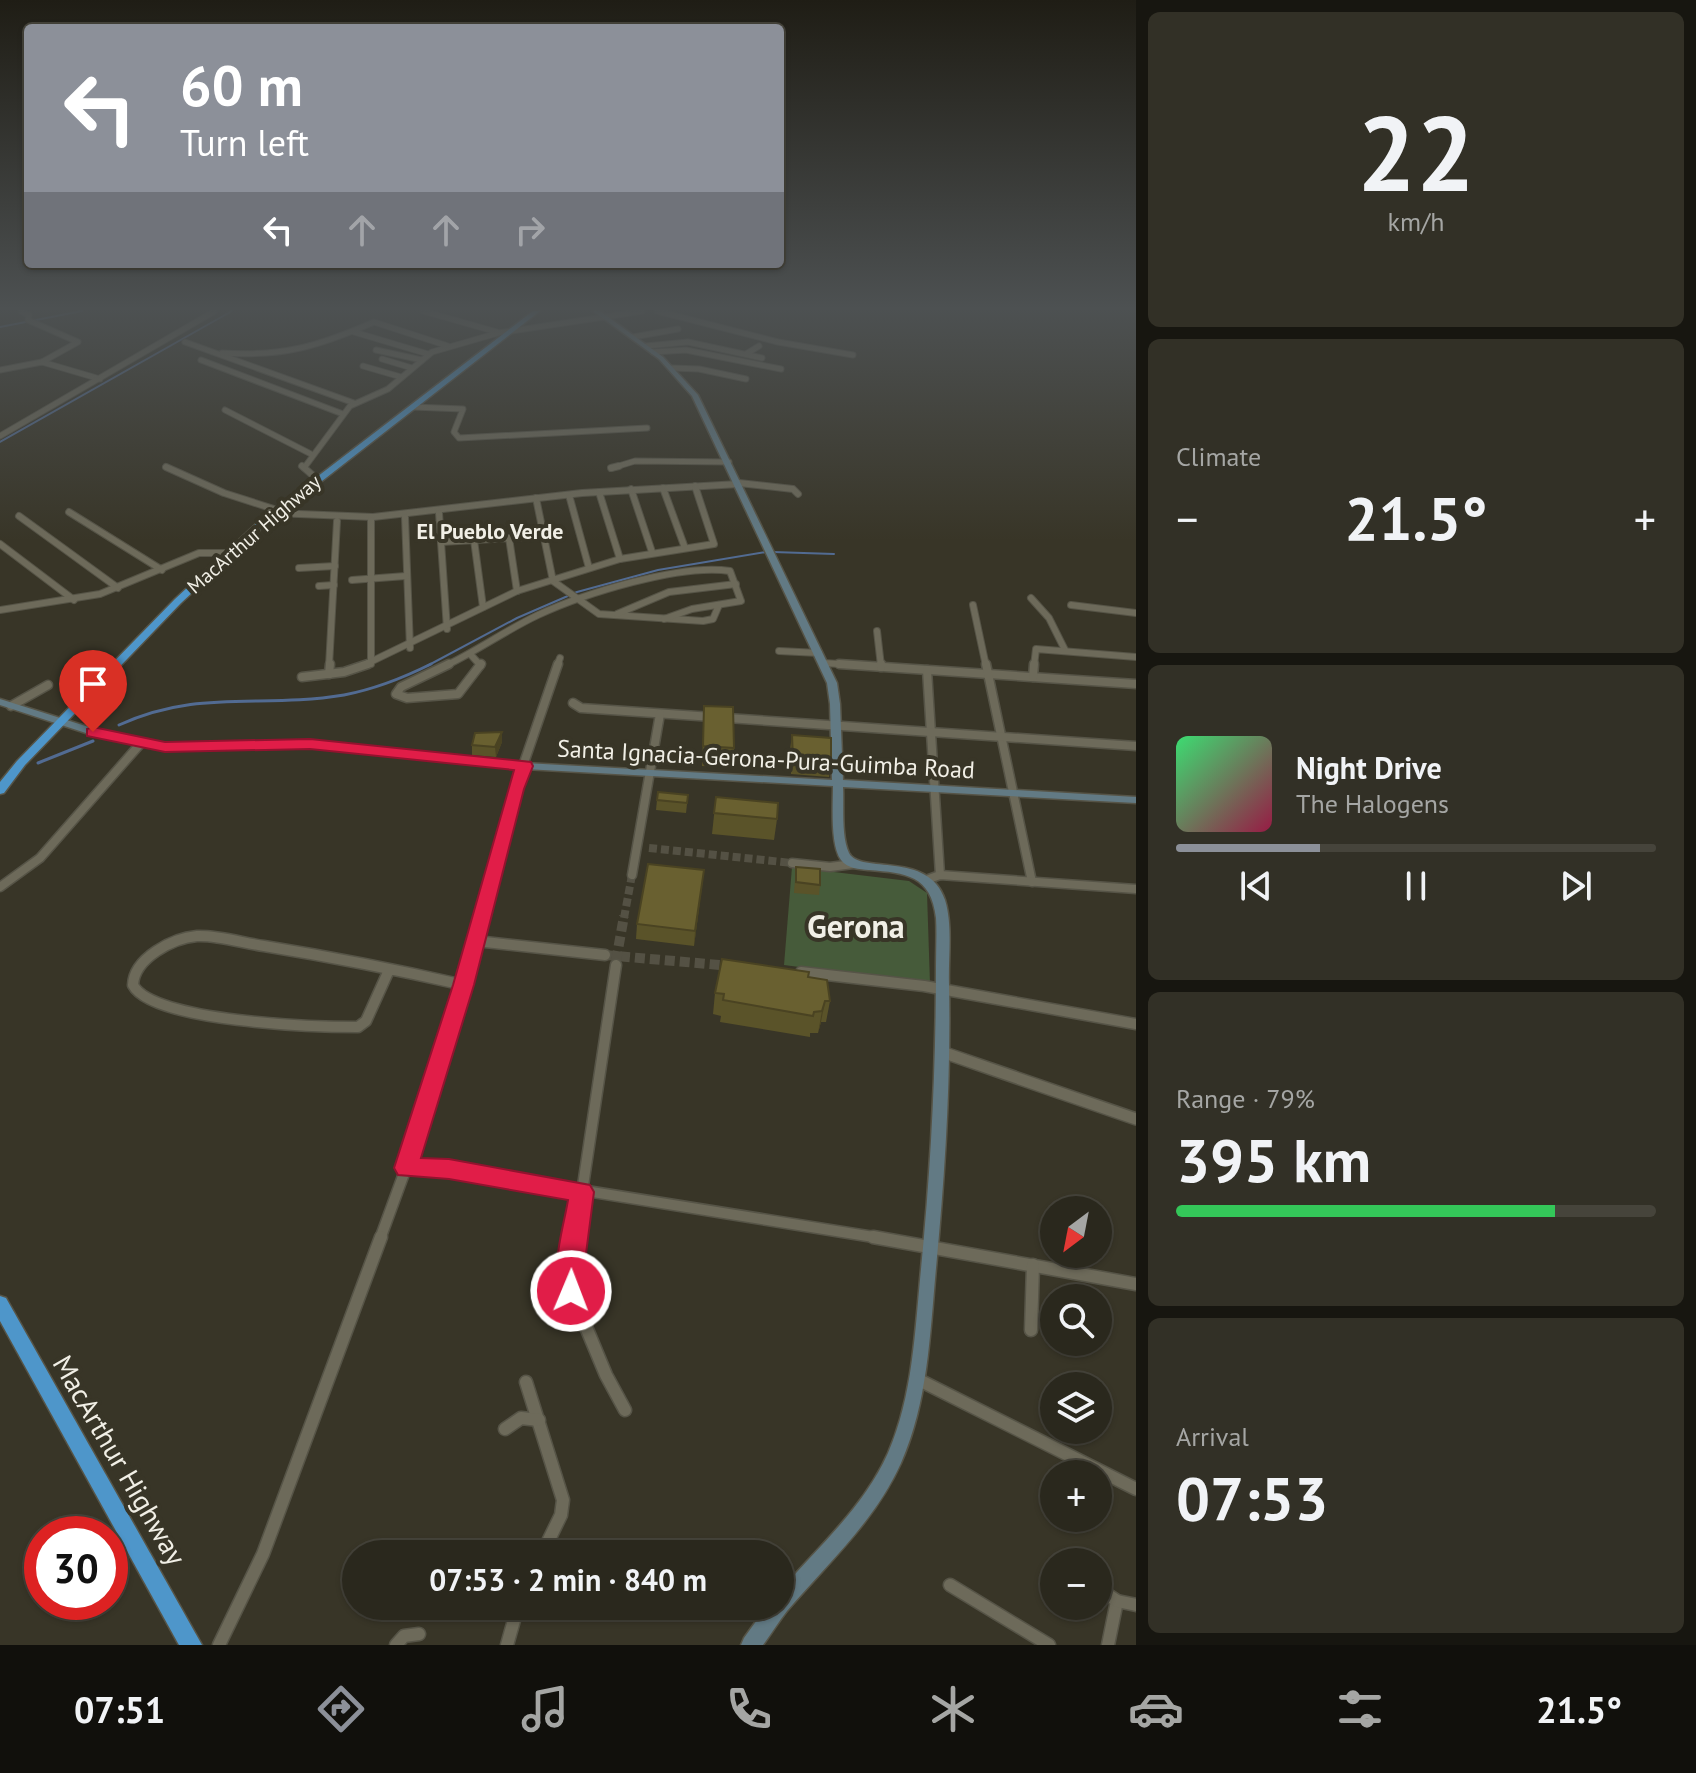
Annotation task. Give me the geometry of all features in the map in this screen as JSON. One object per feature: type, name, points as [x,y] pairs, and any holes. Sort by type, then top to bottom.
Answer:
[{"type":"highway","name":"MacArthur Highway","points":[[0,790],[61,720],[229,553],[275,512],[438,388]]},
{"type":"highway","name":"MacArthur Highway","points":[[0,1304],[191,1645]]},
{"type":"main road","points":[[688,388],[698,401],[729,462],[833,689],[841,847],[845,857],[853,864],[933,878],[940,903],[942,1052],[931,1246],[917,1379],[910,1415],[889,1470],[867,1504],[794,1589]]},
{"type":"main road","name":"Santa Ignacia-Gerona-Pura-Guimba Road","points":[[6,704],[141,743],[165,747],[310,744],[525,766],[1136,800]]},
{"type":"main road","points":[[755,1643],[770,1620]]},
{"type":"street","points":[[0,436],[85,388]]},
{"type":"street","points":[[274,388],[343,414]]},
{"type":"street","points":[[314,388],[354,403]]},
{"type":"street","points":[[317,479],[302,469],[311,454],[354,403],[389,388]]},
{"type":"street","points":[[413,407],[463,409],[454,432],[459,438],[647,428]]},
{"type":"street","points":[[225,410],[311,454]]},
{"type":"street","points":[[611,468],[635,461],[729,462]]},
{"type":"street","points":[[166,467],[217,491],[275,512],[337,521],[405,517],[536,498],[631,489],[739,484],[793,489],[798,494]]},
{"type":"street","points":[[302,677],[371,664],[410,648],[517,591],[620,559],[716,542],[695,486]]},
{"type":"street","points":[[663,488],[685,548]]},
{"type":"street","points":[[631,489],[652,552]]},
{"type":"street","points":[[599,492],[620,559]]},
{"type":"street","points":[[569,495],[589,568]]},
{"type":"street","points":[[536,498],[553,581],[596,613],[708,621],[714,618],[719,605]]},
{"type":"street","points":[[69,512],[162,570]]},
{"type":"street","points":[[439,513],[447,629]]},
{"type":"street","points":[[19,516],[118,588]]},
{"type":"street","points":[[405,517],[410,648]]},
{"type":"street","points":[[371,520],[371,664]]},
{"type":"street","points":[[329,674],[337,521]]},
{"type":"street","points":[[441,542],[543,536]]},
{"type":"street","points":[[509,538],[517,591]]},
{"type":"street","points":[[474,540],[483,607]]},
{"type":"street","points":[[0,544],[74,600]]},
{"type":"street","points":[[0,600],[1,610],[74,600],[118,588],[206,552],[229,553]]},
{"type":"street","points":[[299,568],[335,566]]},
{"type":"street","points":[[471,655],[482,664],[458,694],[407,698],[396,694],[401,687],[471,655],[535,616],[578,600],[641,579],[681,571],[724,568],[730,571],[741,601],[692,609],[664,619]]},
{"type":"street","points":[[352,580],[406,576]]},
{"type":"street","points":[[613,615],[669,592],[736,584]]},
{"type":"street","points":[[46,604],[57,595],[52,585]]},
{"type":"street","points":[[319,586],[334,585]]},
{"type":"street","points":[[1031,598],[1049,618],[1065,650]]},
{"type":"street","points":[[973,605],[1032,882]]},
{"type":"street","points":[[1071,605],[1136,613]]},
{"type":"street","points":[[877,631],[881,667]]},
{"type":"street","points":[[1033,677],[1034,650],[1136,657]]},
{"type":"street","points":[[779,651],[881,667],[1136,684]]},
{"type":"street","points":[[219,1645],[268,1542],[406,1168],[464,985],[515,789],[560,658]]},
{"type":"street","points":[[927,670],[933,789],[933,878],[1136,889]]},
{"type":"street","points":[[6,704],[48,685]]},
{"type":"street","points":[[573,703],[581,708],[836,728],[931,731],[1136,746]]},
{"type":"street","points":[[632,875],[660,714]]},
{"type":"street","points":[[0,887],[40,858],[141,743]]},
{"type":"street","points":[[638,847],[649,848]]},
{"type":"street","points":[[792,863],[830,867],[853,864]]},
{"type":"street","points":[[389,970],[360,1027],[278,1023],[177,1008],[141,995],[133,982],[137,970],[154,953],[197,936],[333,957],[464,985]]},
{"type":"street","points":[[476,941],[605,955]]},
{"type":"street","points":[[616,965],[570,1286],[606,1375],[625,1410]]},
{"type":"street","points":[[789,971],[914,985],[1136,1024]]},
{"type":"street","points":[[942,1052],[1136,1119]]},
{"type":"street","points":[[406,1168],[449,1169],[931,1246],[1136,1284]]},
{"type":"street","points":[[1031,1330],[1033,1265]]},
{"type":"street","points":[[917,1379],[1136,1489]]},
{"type":"street","points":[[526,1382],[563,1500],[561,1515],[549,1540]]},
{"type":"street","points":[[505,1429],[521,1418],[539,1420]]},
{"type":"street","points":[[950,1585],[1049,1645]]},
{"type":"street","points":[[1112,1595],[1117,1601],[1136,1605]]},
{"type":"street","points":[[1108,1645],[1117,1601]]},
{"type":"street","points":[[507,1645],[514,1620]]},
{"type":"street","points":[[396,1645],[404,1636],[419,1634]]},
{"type":"green space","points":[[792,867],[909,881],[927,893],[930,984],[784,965]]},
{"type":"building","points":[[704,706],[733,707],[734,748],[703,746]]},
{"type":"building","points":[[502,732],[495,747],[472,745],[475,733]]},
{"type":"building","points":[[792,735],[831,738],[831,762],[793,759]]},
{"type":"building","points":[[658,792],[688,795],[687,803],[657,800]]},
{"type":"building","points":[[716,797],[778,803],[777,819],[714,813]]},
{"type":"building","points":[[648,864],[704,870],[695,931],[637,924]]},
{"type":"building","points":[[796,867],[820,869],[820,885],[796,882]]},
{"type":"building","points":[[722,959],[809,972],[808,977],[827,980],[830,1001],[825,1001],[822,1011],[814,1012],[813,1016],[723,1000],[724,994],[715,993]]},
{"type":"waterway","points":[[0,442],[96,388]]},
{"type":"waterway","points":[[429,665],[517,618],[577,592],[658,570],[766,552]]},
{"type":"waterway","points":[[773,552],[834,554]]},
{"type":"waterway","points":[[119,725],[149,714],[204,703],[344,695],[367,690],[429,665]]},
{"type":"waterway","points":[[38,763],[93,741]]},
{"type":"tunnel","points":[[649,848],[792,863]]},
{"type":"tunnel","points":[[624,918],[632,875]]},
{"type":"tunnel","points":[[617,956],[624,916]]},
{"type":"tunnel","points":[[605,955],[617,956]]},
{"type":"tunnel","points":[[616,961],[617,956]]},
{"type":"tunnel","points":[[617,956],[731,966]]},
{"type":"district","name":"El Pueblo Verde","points":[[490,531]]},
{"type":"district","name":"Gerona","points":[[856,926]]},
{"type":"route","points":[[93,732],[165,747],[293,743],[525,766],[515,789],[464,985],[406,1168],[449,1169],[582,1192],[570,1269],[571,1291]]}]
